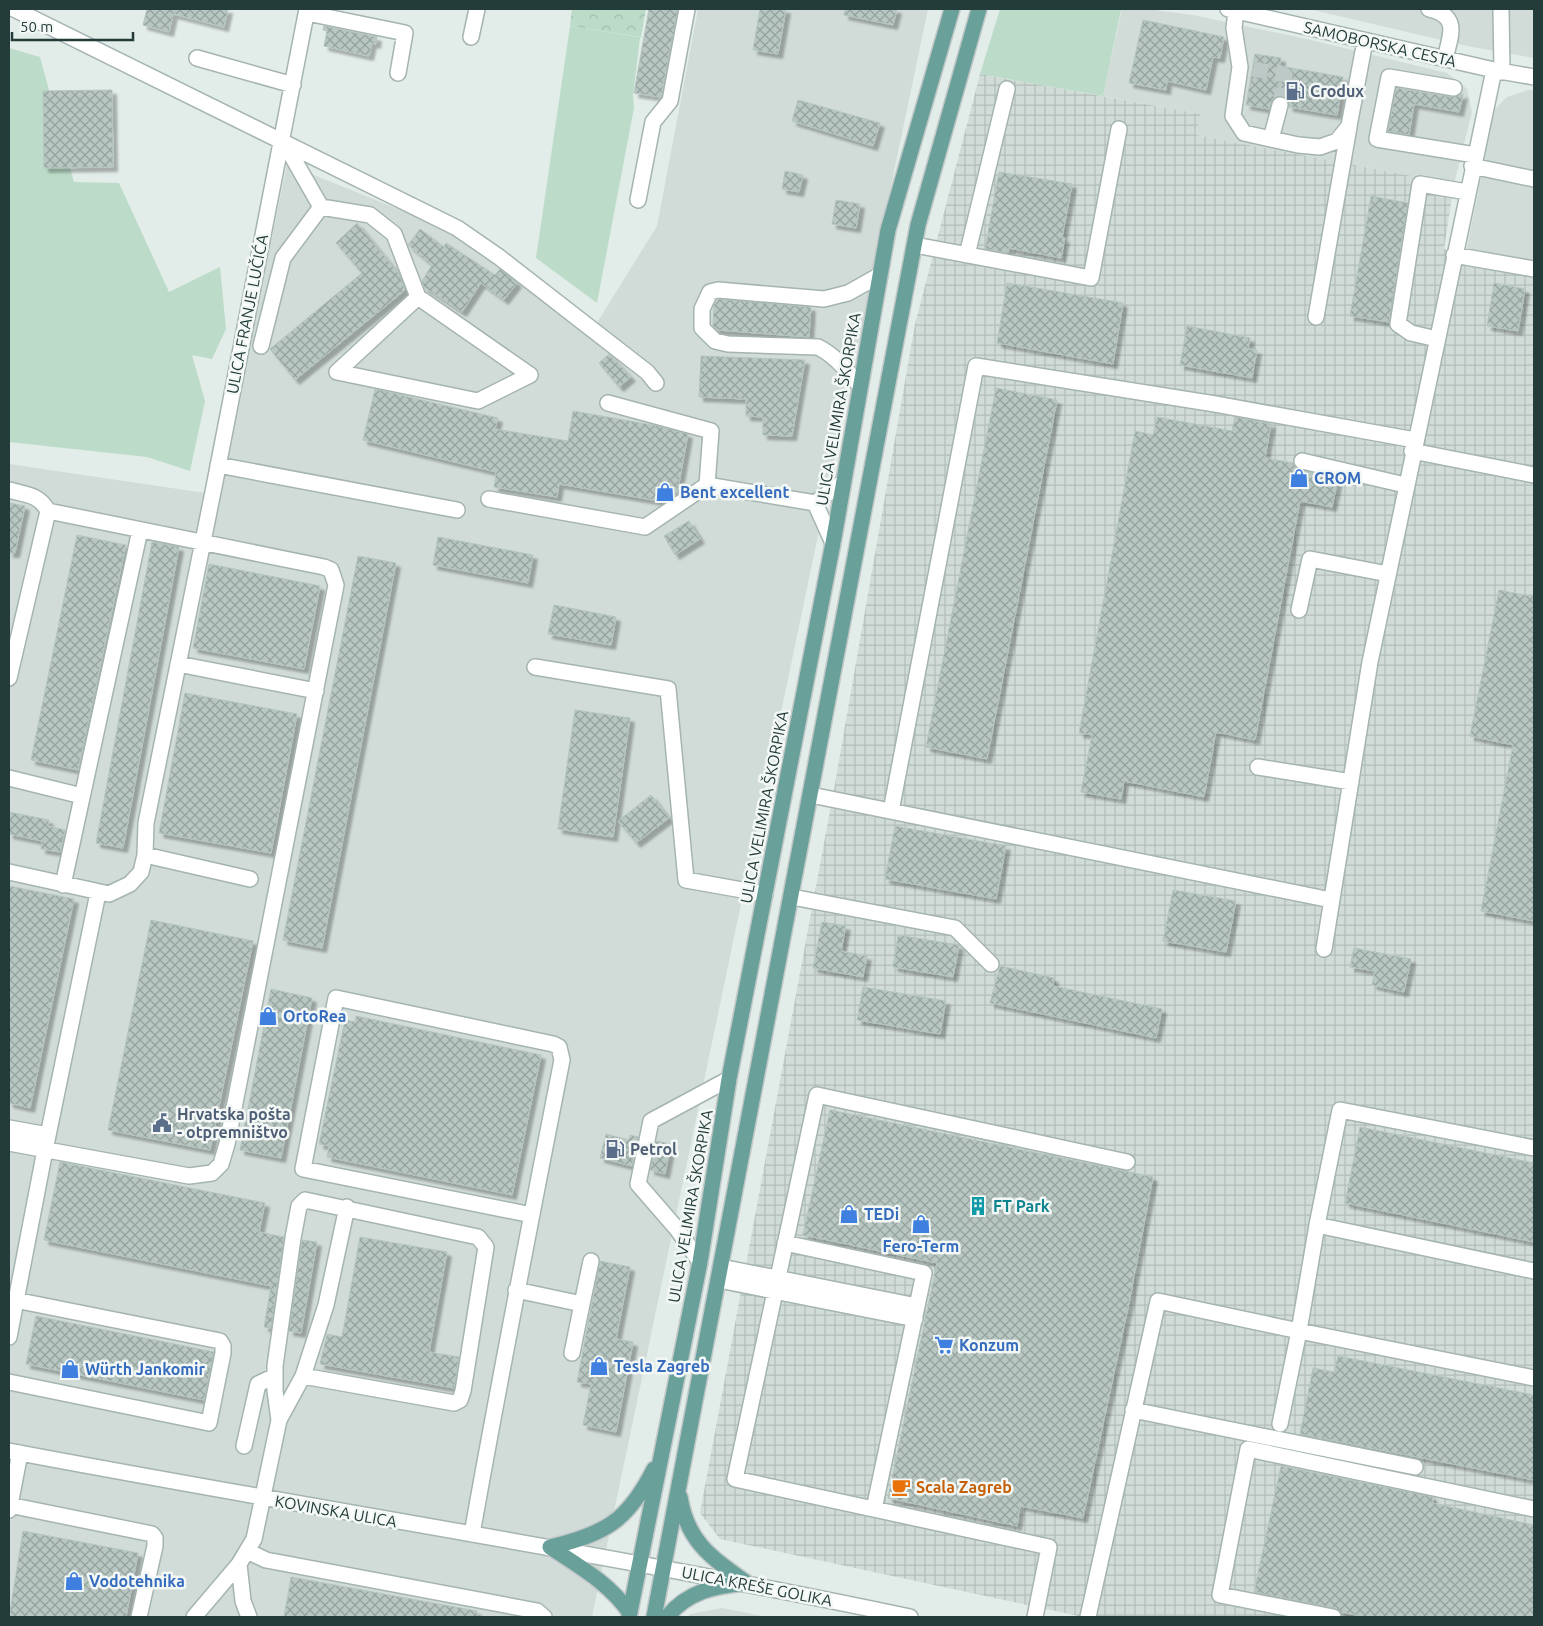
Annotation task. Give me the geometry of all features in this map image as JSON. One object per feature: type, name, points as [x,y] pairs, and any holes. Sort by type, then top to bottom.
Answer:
[{"type":"main road","points":[[654,1617],[918,225],[978,9]]},
{"type":"main road","name":"ULICA VELIMIRA ŠKORPIKA","points":[[630,1615],[700,1262],[729,1080],[833,543],[842,483],[888,230],[951,10]]},
{"type":"main road","points":[[550,1547],[580,1540],[615,1523],[633,1504],[646,1484],[663,1450]]},
{"type":"main road","points":[[678,1486],[684,1519],[695,1540],[747,1583]]},
{"type":"main road","points":[[550,1547],[604,1583],[619,1597],[630,1615]]},
{"type":"main road","points":[[667,1617],[674,1609],[693,1595],[710,1588],[747,1583]]},
{"type":"street","points":[[14,9],[457,228],[499,257],[647,372],[656,383]]},
{"type":"street","points":[[471,38],[477,9]]},
{"type":"street","points":[[638,200],[653,122],[670,101],[687,9]]},
{"type":"street","points":[[1430,9],[1448,16],[1452,25],[1445,59]]},
{"type":"street","points":[[1324,948],[1370,662],[1467,192],[1498,71],[1501,9]]},
{"type":"street","points":[[1231,10],[1234,28],[1247,68],[1233,116],[1244,133],[1298,145],[1320,147],[1337,141],[1349,126],[1350,120]]},
{"type":"street","name":"SAMOBORSKA CESTA","points":[[1231,10],[1498,71],[1534,77]]},
{"type":"street","points":[[307,11],[405,33],[398,73]]},
{"type":"street","name":"ULICA FRANJE LUČIĆA","points":[[145,855],[146,823],[259,254],[283,143],[292,85],[307,11]]},
{"type":"street","points":[[1316,317],[1365,41]]},
{"type":"street","points":[[197,58],[292,85]]},
{"type":"street","points":[[1454,88],[1390,77],[1377,139],[1474,160],[1534,179]]},
{"type":"street","points":[[967,255],[1006,89]]},
{"type":"street","points":[[1271,139],[1280,105]]},
{"type":"street","points":[[915,245],[1091,278],[1119,129]]},
{"type":"street","points":[[283,143],[321,207]]},
{"type":"street","points":[[1437,339],[1411,333],[1398,324],[1420,184],[1467,192]]},
{"type":"street","points":[[261,346],[283,258],[321,207]]},
{"type":"street","points":[[321,207],[370,215],[394,234],[418,297],[530,375],[478,401],[337,372],[418,297]]},
{"type":"street","points":[[259,254],[283,258]]},
{"type":"street","points":[[1454,255],[1534,268]]},
{"type":"street","points":[[860,386],[828,352],[818,347],[728,344],[715,341],[702,328],[702,308],[710,292],[718,290],[824,299],[848,293],[880,275]]},
{"type":"street","points":[[891,811],[976,366],[1215,404],[1414,446],[1534,475]]},
{"type":"street","points":[[608,403],[711,431],[706,485]]},
{"type":"street","points":[[1302,461],[1406,485]]},
{"type":"street","points":[[218,465],[457,510]]},
{"type":"street","points":[[489,499],[645,527],[706,485],[814,503],[842,483]]},
{"type":"street","points":[[9,490],[37,497],[42,500],[48,511],[9,678]]},
{"type":"street","points":[[814,503],[833,543]]},
{"type":"street","points":[[9,1128],[46,1142],[189,1176],[212,1173],[221,1164],[227,1144],[336,585],[331,570],[48,511]]},
{"type":"street","points":[[63,885],[140,530]]},
{"type":"street","points":[[1299,610],[1310,559],[1388,574]]},
{"type":"street","points":[[178,664],[316,692]]},
{"type":"street","points":[[535,667],[668,689],[686,880],[765,894]]},
{"type":"street","points":[[1258,767],[1351,782]]},
{"type":"street","points":[[9,778],[82,796]]},
{"type":"street","points":[[811,795],[1331,900]]},
{"type":"street","points":[[9,872],[109,894],[130,884],[141,872],[145,855],[250,879]]},
{"type":"street","points":[[9,1337],[46,1142],[98,893]]},
{"type":"street","points":[[792,897],[955,928],[991,964]]},
{"type":"street","points":[[472,1534],[516,1290],[532,1215],[562,1060],[559,1047],[553,1044],[336,998],[303,1170],[532,1215]]},
{"type":"street","points":[[700,1262],[677,1229],[638,1184],[651,1121],[729,1080]]},
{"type":"street","points":[[1035,1617],[1049,1547],[735,1479],[817,1095],[1127,1162]]},
{"type":"street","points":[[1280,1424],[1340,1110],[1534,1148]]},
{"type":"street","points":[[9,1143],[46,1142]]},
{"type":"street","points":[[194,1617],[239,1564],[254,1540],[279,1420],[275,1376],[281,1321],[300,1206],[305,1200],[478,1237],[483,1240],[486,1246],[460,1400],[454,1403],[303,1376]]},
{"type":"street","points":[[279,1420],[303,1376],[326,1305],[347,1208]]},
{"type":"street","points":[[1317,1225],[1534,1270]]},
{"type":"street","points":[[785,1243],[924,1273],[874,1509]]},
{"type":"street","points":[[572,1353],[591,1261]]},
{"type":"street","points":[[720,1273],[916,1312]]},
{"type":"street","points":[[516,1290],[582,1304]]},
{"type":"street","points":[[9,1382],[209,1423],[223,1353],[223,1346],[220,1341],[15,1300]]},
{"type":"street","points":[[1088,1617],[1158,1301],[1534,1378]]},
{"type":"street","points":[[244,1446],[258,1384],[275,1376]]},
{"type":"street","points":[[1133,1410],[1415,1467]]},
{"type":"street","points":[[1332,1617],[1220,1595],[1248,1450],[1534,1509]]},
{"type":"street","points":[[14,1452],[9,1507],[152,1534],[155,1538],[155,1546],[139,1617]]},
{"type":"street","name":"KOVINSKA ULICA","points":[[14,1452],[663,1568]]},
{"type":"street","points":[[247,1550],[266,1560],[537,1611],[544,1617]]},
{"type":"street","points":[[239,1564],[243,1602],[249,1617]]},
{"type":"street","name":"ULICA KREŠE GOLIKA","points":[[663,1568],[747,1583],[910,1617]]},
{"type":"shaded area","points":[[698,9],[928,9],[592,1617],[9,1617],[9,464],[219,495],[287,164],[457,233],[590,334],[657,226]]},
{"type":"shaded area","points":[[1122,9],[1147,9],[1193,15],[1307,39],[1447,73],[1467,89],[1472,112],[1454,184],[1196,135],[1199,114],[1103,96]]},
{"type":"shaded area","points":[[1309,9],[1534,9],[1534,58],[1467,46]]},
{"type":"shaded area","points":[[980,74],[1200,114],[1196,135],[1454,184],[1444,249],[1534,265],[1534,1617],[1083,1617],[720,1539],[700,1513],[834,789],[915,324]]},
{"type":"shaded area","points":[[1528,90],[1534,90],[1534,265],[1466,253],[1494,110],[1507,97]]},
{"type":"shaded area","points":[[722,1608],[768,1617],[688,1617],[690,1614]]},
{"type":"green space","points":[[572,9],[646,9],[641,37],[570,26]]},
{"type":"green space","points":[[1000,9],[1121,10],[1103,96],[980,74]]},
{"type":"green space","points":[[570,26],[645,38],[640,38],[633,95],[634,108],[597,303],[536,258]]},
{"type":"green space","points":[[9,48],[40,57],[74,182],[119,183],[169,292],[220,267],[226,329],[212,359],[192,355],[205,401],[190,471],[147,457],[9,442]]},
{"type":"building","points":[[147,9],[228,9],[224,27],[173,14],[169,32],[143,25]]},
{"type":"building","points":[[649,9],[678,9],[661,97],[634,93]]},
{"type":"building","points":[[760,9],[786,9],[778,54],[753,50]]},
{"type":"building","points":[[845,9],[897,9],[893,25],[844,15]]},
{"type":"building","points":[[1143,20],[1224,37],[1220,58],[1213,57],[1206,90],[1167,81],[1166,90],[1129,83]]},
{"type":"building","points":[[324,26],[377,37],[376,44],[372,43],[369,56],[324,46],[327,31],[323,30]]},
{"type":"building","name":"Crodux","points":[[1255,54],[1281,58],[1280,66],[1343,77],[1337,115],[1289,107],[1287,99],[1282,96],[1273,99],[1269,109],[1246,105]]},
{"type":"building","points":[[1396,88],[1452,97],[1463,94],[1459,112],[1414,104],[1409,135],[1388,131]]},
{"type":"building","points":[[112,90],[113,167],[44,168],[43,91]]},
{"type":"building","points":[[798,100],[880,123],[873,146],[792,121]]},
{"type":"building","points":[[785,171],[803,175],[799,192],[782,189]]},
{"type":"building","points":[[999,172],[1072,184],[1062,238],[1065,238],[1061,258],[1009,248],[1008,253],[985,249]]},
{"type":"building","points":[[1371,196],[1408,203],[1389,322],[1350,316]]},
{"type":"building","points":[[836,200],[860,204],[856,228],[832,224]]},
{"type":"building","points":[[357,223],[399,274],[405,290],[295,380],[270,349],[362,273],[336,243]]},
{"type":"building","points":[[420,229],[444,247],[446,243],[495,275],[500,269],[517,283],[504,300],[481,283],[462,312],[424,287],[422,281],[432,265],[408,245]]},
{"type":"building","points":[[1007,283],[1123,303],[1113,364],[997,343]]},
{"type":"building","points":[[1494,283],[1525,289],[1518,331],[1487,326]]},
{"type":"building","points":[[719,299],[811,307],[809,337],[717,330],[713,326],[714,305]]},
{"type":"building","points":[[1187,326],[1250,338],[1248,349],[1257,350],[1252,378],[1180,365]]},
{"type":"building","points":[[609,354],[631,377],[619,387],[599,363]]},
{"type":"building","points":[[701,356],[805,360],[792,436],[763,435],[763,417],[746,416],[746,399],[699,397]]},
{"type":"building","points":[[996,388],[1057,400],[987,759],[926,747]]},
{"type":"building","points":[[375,389],[498,418],[495,429],[568,441],[573,411],[658,426],[688,434],[677,494],[665,502],[559,484],[557,497],[494,487],[496,472],[363,440]]},
{"type":"building","points":[[1157,417],[1232,431],[1235,417],[1271,424],[1265,458],[1293,463],[1300,470],[1338,479],[1332,507],[1300,501],[1255,740],[1216,732],[1204,797],[1124,781],[1121,799],[1081,792],[1092,735],[1079,733],[1135,431],[1153,435]]},
{"type":"building","points":[[9,503],[25,506],[15,553],[9,553]]},
{"type":"building","points":[[689,521],[700,539],[675,555],[664,536]]},
{"type":"building","points":[[77,535],[126,545],[78,770],[31,760]]},
{"type":"building","points":[[438,537],[533,555],[528,583],[433,565]]},
{"type":"building","points":[[152,542],[179,547],[123,848],[96,843]]},
{"type":"building","points":[[358,556],[396,563],[322,948],[283,940]]},
{"type":"building","points":[[209,564],[320,586],[304,669],[193,648]]},
{"type":"building","points":[[1499,590],[1534,597],[1534,921],[1481,911],[1513,745],[1470,736]]},
{"type":"building","points":[[554,605],[616,617],[611,645],[548,634]]},
{"type":"building","points":[[185,693],[297,714],[271,853],[159,833]]},
{"type":"building","points":[[575,710],[630,718],[613,837],[558,829]]},
{"type":"building","points":[[651,795],[669,818],[636,843],[618,821]]},
{"type":"building","points":[[9,812],[49,820],[48,826],[65,830],[60,852],[41,849],[42,841],[9,834]]},
{"type":"building","points":[[895,826],[1006,846],[996,899],[885,879]]},
{"type":"building","points":[[9,886],[74,899],[30,1108],[9,1103]]},
{"type":"building","points":[[1173,890],[1236,901],[1226,952],[1163,941]]},
{"type":"building","points":[[151,920],[253,941],[210,1150],[108,1130]]},
{"type":"building","points":[[822,922],[846,926],[841,951],[867,956],[863,977],[813,968]]},
{"type":"building","points":[[898,935],[959,945],[953,977],[893,967]]},
{"type":"building","points":[[1354,948],[1411,959],[1404,992],[1372,985],[1375,971],[1350,967]]},
{"type":"building","points":[[1000,966],[1054,978],[1053,986],[1162,1009],[1156,1038],[990,1003]]},
{"type":"building","points":[[863,987],[946,1001],[940,1034],[857,1020]]},
{"type":"building","points":[[271,989],[312,998],[281,1158],[240,1150]]},
{"type":"building","points":[[356,1016],[541,1055],[512,1195],[327,1157],[329,1146],[319,1144],[345,1020],[355,1022]]},
{"type":"building","points":[[830,1110],[1153,1177],[1129,1303],[1083,1518],[1020,1506],[1017,1526],[888,1498],[937,1263],[803,1235]]},
{"type":"building","points":[[1360,1127],[1534,1163],[1534,1242],[1345,1203]]},
{"type":"building","name":"Petrol","points":[[606,1134],[629,1140],[630,1135],[638,1137],[632,1166],[600,1158]]},
{"type":"building","points":[[656,1141],[671,1144],[665,1174],[650,1170]]},
{"type":"building","points":[[60,1162],[265,1203],[259,1232],[284,1237],[271,1328],[264,1327],[271,1286],[44,1240]]},
{"type":"building","points":[[360,1237],[447,1252],[429,1352],[459,1357],[454,1388],[320,1364],[327,1334],[342,1337]]},
{"type":"building","points":[[302,1240],[317,1242],[301,1333],[289,1331]]},
{"type":"building","points":[[600,1261],[630,1267],[616,1339],[633,1342],[616,1432],[583,1425],[591,1384],[577,1382]]},
{"type":"building","points":[[36,1316],[214,1352],[204,1400],[26,1364]]},
{"type":"building","points":[[1338,1356],[1534,1395],[1534,1480],[1300,1434],[1313,1368],[1334,1372]]},
{"type":"building","points":[[1281,1466],[1433,1497],[1432,1503],[1534,1525],[1534,1617],[1365,1617],[1341,1612],[1335,1608],[1254,1592]]},
{"type":"building","name":"Vodotehnika","points":[[23,1531],[138,1553],[126,1617],[9,1617]]},
{"type":"building","points":[[291,1577],[477,1611],[477,1617],[284,1617]]},
{"type":"tunnel","points":[[1253,69],[1285,75],[1280,105]]},
{"type":"place","name":"Crodux","points":[[1295,91]]},
{"type":"place","name":"CROM","points":[[1299,478]]},
{"type":"place","name":"Bent excellent","points":[[665,492]]},
{"type":"place","name":"OrtoRea","points":[[268,1016]]},
{"type":"place","name":"Hrvatska pošta - otpremništvo","points":[[162,1123]]},
{"type":"place","name":"Petrol","points":[[615,1149]]},
{"type":"place","name":"FT Park","points":[[978,1206]]},
{"type":"place","name":"TEDi","points":[[849,1214]]},
{"type":"place","name":"Fero-Term","points":[[921,1224]]},
{"type":"place","name":"Konzum","points":[[944,1345]]},
{"type":"place","name":"Tesla Zagreb","points":[[599,1366]]},
{"type":"place","name":"Würth Jankomir","points":[[70,1369]]},
{"type":"place","name":"Scala Zagreb","points":[[901,1487]]},
{"type":"place","name":"Vodotehnika","points":[[74,1581]]}]
